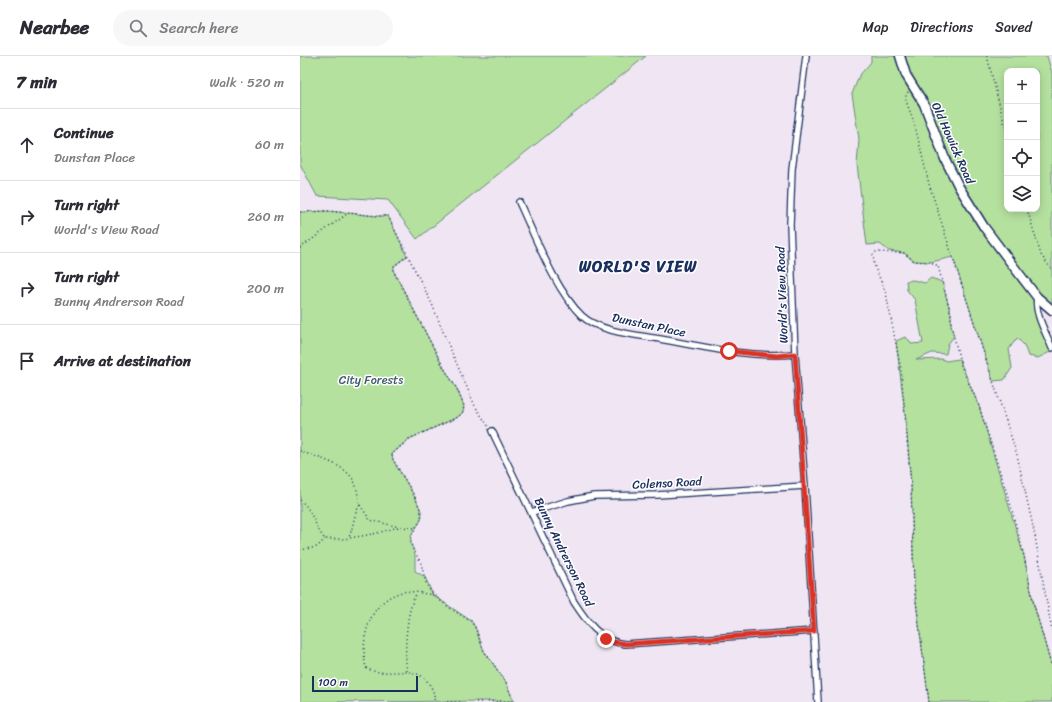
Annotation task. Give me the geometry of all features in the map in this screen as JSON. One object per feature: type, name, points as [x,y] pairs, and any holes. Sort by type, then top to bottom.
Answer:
[{"type":"main road","name":"Old Howick Road","points":[[900,56],[906,75],[924,104],[945,159],[958,187],[984,227],[1037,297],[1052,310]]},
{"type":"street","name":"World's View Road","points":[[806,56],[794,155],[790,203],[795,354],[805,486],[818,702]]},
{"type":"street","name":"Dunstan Place","points":[[519,202],[563,290],[578,311],[590,321],[618,332],[710,349],[777,356],[795,354]]},
{"type":"street","points":[[1037,297],[1036,303],[1038,313],[1052,348]]},
{"type":"street","name":"Bunny Andrerson Road","points":[[492,431],[574,602],[598,633],[614,642],[626,644],[814,631]]},
{"type":"street","name":"Colenso Road","points":[[532,512],[568,501],[594,496],[657,495],[805,486]]},
{"type":"path","points":[[988,56],[1004,122]]},
{"type":"path","points":[[913,86],[906,95],[906,101],[914,122],[929,184],[1017,455],[1034,531],[1052,631]]},
{"type":"path","points":[[300,212],[328,211],[347,214],[388,216],[432,304],[475,406],[492,431]]},
{"type":"path","points":[[1028,212],[1041,255],[1052,270]]},
{"type":"path","points":[[300,248],[347,214]]},
{"type":"path","points":[[929,702],[914,586],[911,485],[901,370],[886,293],[874,265],[873,256],[876,252],[904,253],[914,261],[931,262],[938,266],[951,314],[951,326],[961,366],[979,406],[1010,506],[1024,556],[1034,605],[1052,668]]},
{"type":"path","points":[[407,256],[394,266],[394,272],[444,368],[457,389],[464,406],[463,412],[458,417],[409,439],[392,454],[393,460],[418,504],[422,515],[421,520],[415,528],[411,538],[412,549],[420,560],[428,588],[433,595],[471,621],[475,627],[484,651],[506,682],[515,702],[476,702]]},
{"type":"path","points":[[300,451],[346,472],[354,481],[360,505],[370,520],[399,527],[415,528]]},
{"type":"path","points":[[300,500],[307,506],[317,531],[325,540]]},
{"type":"path","points":[[349,537],[353,529],[356,510],[360,505]]},
{"type":"path","points":[[300,550],[317,547],[325,540],[344,539],[386,532],[399,527]]},
{"type":"path","points":[[433,595],[399,593],[378,608],[369,620],[363,647],[366,668],[371,671],[413,672],[424,678],[430,684],[435,697],[434,702]]},
{"type":"path","points":[[407,671],[406,643],[411,605],[417,593]]},
{"type":"path","points":[[443,702],[463,702]]},
{"type":"green space","points":[[300,56],[646,56],[417,239],[388,200],[317,196],[300,164]]},
{"type":"green space","points":[[871,56],[1047,56],[1052,73],[1052,310],[1037,297],[1036,303],[1052,351],[1038,358],[1028,356],[1024,345],[1017,338],[1009,349],[1012,368],[1004,380],[993,381],[953,257],[931,262],[914,261],[904,253],[889,251],[880,244],[867,245],[857,165],[859,139],[852,94],[859,76],[871,62]]},
{"type":"green space","name":"City Forests","points":[[328,211],[388,216],[407,256],[394,266],[394,272],[444,368],[457,389],[464,406],[463,412],[458,417],[409,439],[392,454],[393,460],[414,495],[422,515],[421,521],[412,534],[411,540],[415,555],[415,571],[425,577],[433,595],[471,621],[475,627],[484,651],[506,682],[515,701],[300,702],[300,212]]},
{"type":"green space","points":[[931,278],[942,282],[951,314],[951,325],[954,336],[948,344],[946,354],[932,353],[916,360],[942,359],[946,361],[959,359],[979,406],[1024,556],[1034,605],[1052,668],[1052,702],[929,702],[914,586],[911,485],[906,421],[896,341],[905,337],[911,344],[923,343],[915,300],[907,290],[906,281],[913,280],[925,283]]},
{"type":"district","name":"WORLD'S VIEW","points":[[638,266]]},
{"type":"route","points":[[606,639],[626,644],[814,631],[795,354],[777,356],[729,351]]}]
